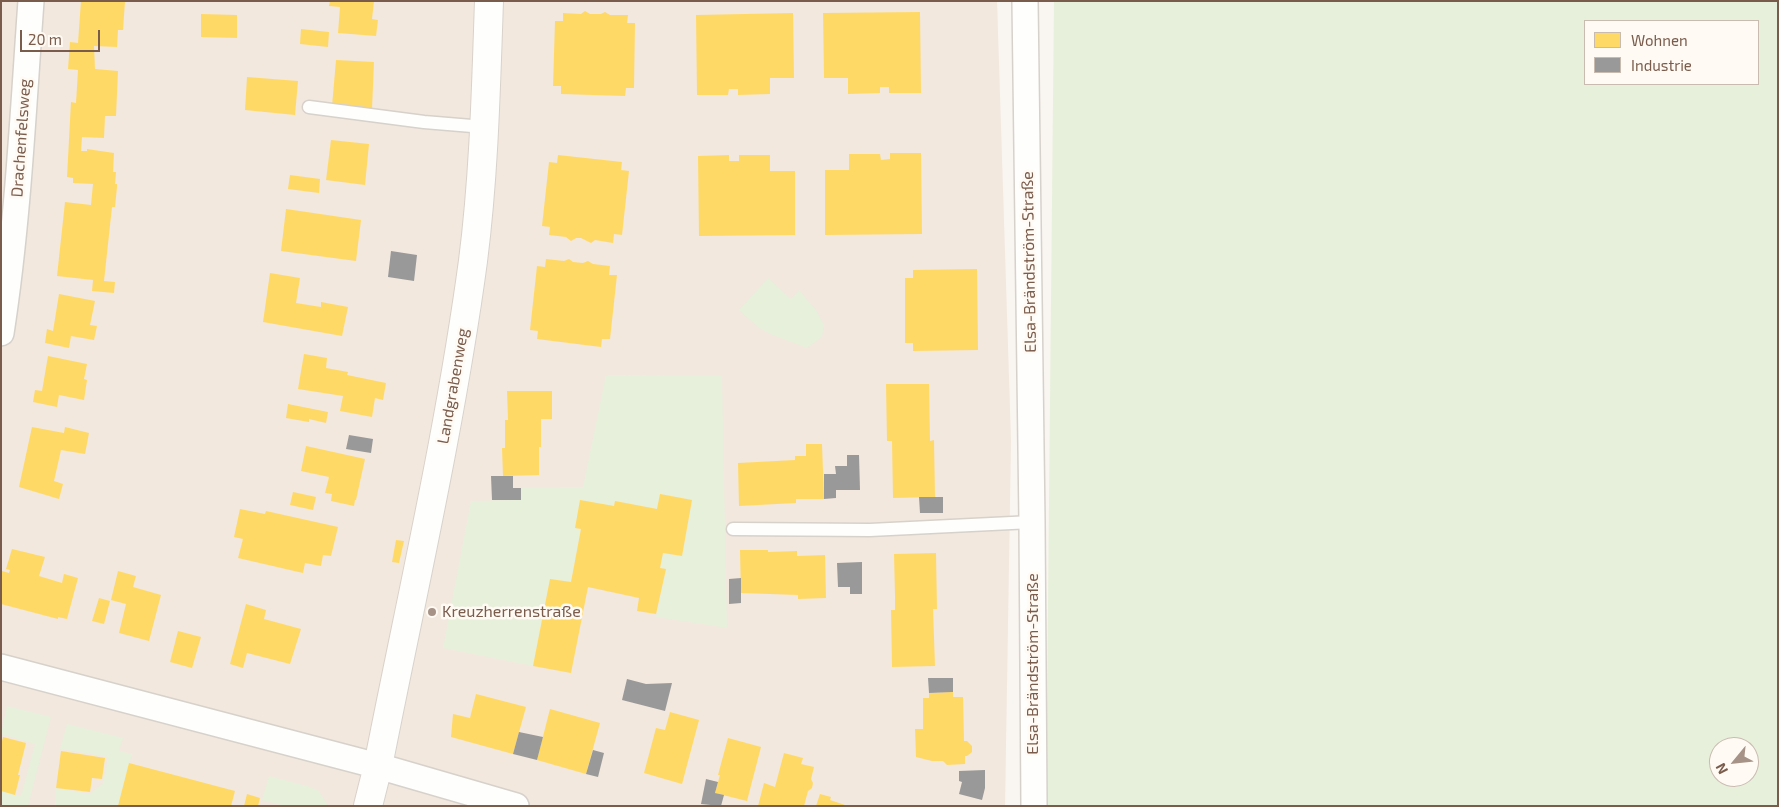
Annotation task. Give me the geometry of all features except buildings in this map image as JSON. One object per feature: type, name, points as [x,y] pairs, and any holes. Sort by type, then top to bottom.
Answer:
[{"type":"street","name":"Drachenfelsweg","points":[[1,333],[10,273],[31,1]]},
{"type":"street","name":"Landgrabenweg","points":[[368,806],[378,766],[436,480],[462,335],[474,254],[480,188],[489,1]]},
{"type":"street","name":"Elsa-Brändström-Straße","points":[[1025,1],[1034,806]]},
{"type":"street","points":[[1,667],[378,766],[516,806]]},
{"type":"lane","points":[[309,107],[424,122],[484,127]]},
{"type":"lane","points":[[732,529],[870,530],[1032,522]]},
{"type":"shaded area","points":[[1,1],[997,1],[1011,441],[1005,806],[1,806]]},
{"type":"green space","points":[[1054,1],[1778,1],[1778,806],[1046,806]]},
{"type":"green space","points":[[768,278],[791,299],[799,290],[816,310],[824,325],[822,337],[807,348],[759,328],[739,310]]},
{"type":"green space","points":[[606,375],[722,376],[727,628],[656,617],[666,569],[660,568],[663,553],[682,556],[692,500],[660,494],[657,509],[615,501],[614,506],[575,528],[581,529],[571,582],[550,579],[533,666],[443,648],[471,501],[521,500],[521,488],[583,487]]},
{"type":"green space","points":[[7,706],[51,717],[28,806],[1,806],[1,791],[21,796],[35,744],[1,734]]},
{"type":"green space","points":[[67,724],[123,738],[119,751],[132,754],[118,806],[55,806],[56,788],[90,794],[103,783],[108,757],[60,749]]},
{"type":"green space","points":[[269,776],[319,791],[328,806],[285,806],[262,800]]},
{"type":"place","name":"Kreuzherrenstraße","points":[[432,612]]}]
